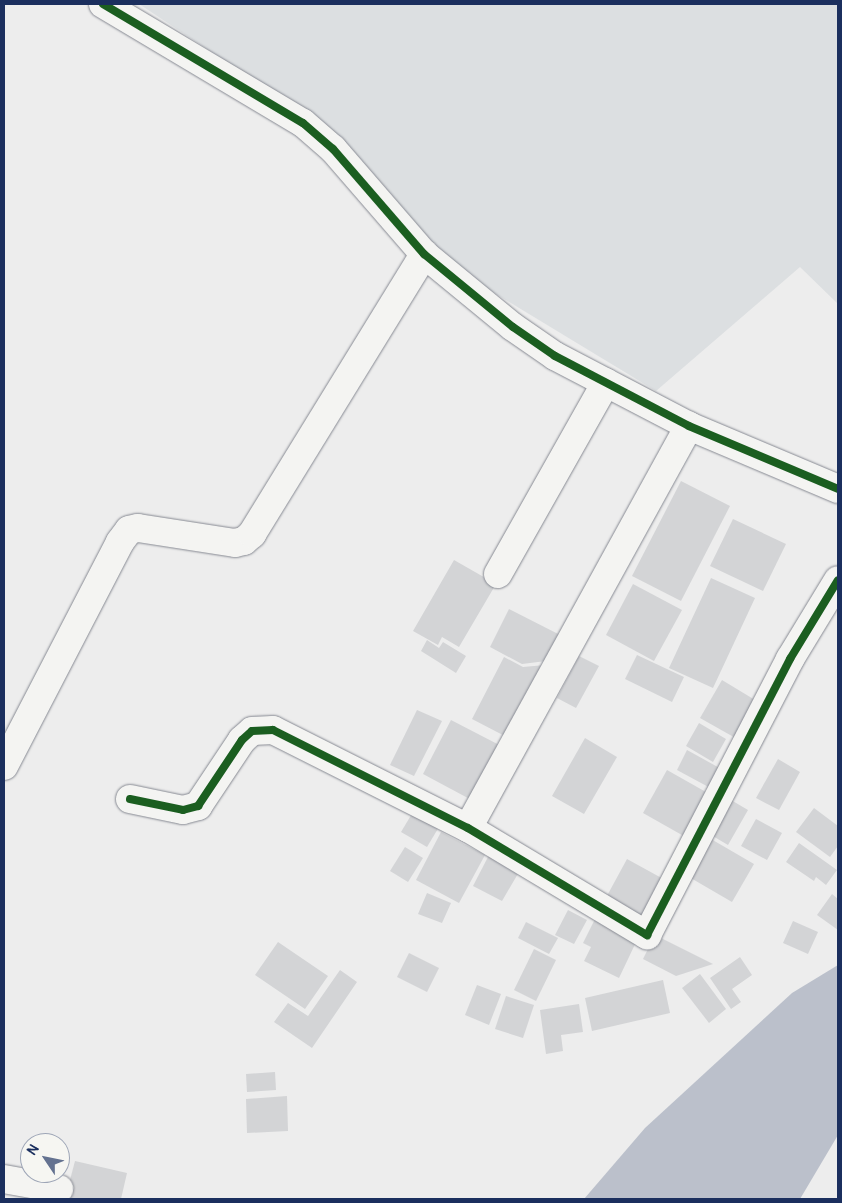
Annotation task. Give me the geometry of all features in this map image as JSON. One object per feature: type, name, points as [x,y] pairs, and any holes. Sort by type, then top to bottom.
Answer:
[{"type":"street","points":[[103,4],[303,123],[333,149],[424,254],[520,332],[555,356],[689,426],[838,489]]},
{"type":"street","points":[[4,766],[120,542],[129,530],[138,528],[235,543],[244,541],[252,534],[424,254]]},
{"type":"street","points":[[498,574],[606,382]]},
{"type":"street","points":[[468,828],[689,426]]},
{"type":"street","points":[[130,799],[184,810],[198,806],[242,740],[252,732],[273,730],[468,828],[647,935],[790,659],[838,580]]},
{"type":"street","points":[[4,1179],[59,1189]]},
{"type":"shaded area","points":[[139,4],[838,4],[838,304],[800,267],[656,391],[443,262],[316,121]]},
{"type":"shaded area","points":[[838,965],[838,1135],[800,1199],[584,1199],[645,1128],[792,993]]},
{"type":"building","points":[[681,481],[730,506],[681,601],[632,576]]},
{"type":"building","points":[[733,519],[786,544],[763,591],[710,566]]},
{"type":"building","points":[[454,560],[496,584],[459,647],[442,637],[438,645],[413,631]]},
{"type":"building","points":[[711,578],[755,598],[713,688],[669,668]]},
{"type":"building","points":[[633,584],[682,610],[654,661],[606,635]]},
{"type":"building","points":[[509,609],[566,638],[554,660],[522,664],[490,647]]},
{"type":"building","points":[[427,640],[439,648],[443,642],[466,656],[456,673],[421,651]]},
{"type":"building","points":[[637,655],[684,677],[672,702],[625,679]]},
{"type":"building","points":[[579,656],[599,666],[576,708],[557,698]]},
{"type":"building","points":[[504,657],[523,667],[556,664],[516,742],[472,719]]},
{"type":"building","points":[[722,680],[760,703],[739,740],[700,718]]},
{"type":"building","points":[[417,710],[442,721],[414,776],[390,765]]},
{"type":"building","points":[[451,720],[507,749],[479,804],[423,774]]},
{"type":"building","points":[[699,723],[726,739],[713,762],[686,746]]},
{"type":"building","points":[[585,738],[617,757],[584,814],[552,796]]},
{"type":"building","points":[[687,750],[725,771],[714,790],[677,770]]},
{"type":"building","points":[[778,759],[800,772],[779,810],[756,798]]},
{"type":"building","points":[[667,770],[713,796],[689,839],[643,813]]},
{"type":"building","points":[[731,800],[748,810],[728,845],[711,835]]},
{"type":"building","points":[[416,807],[442,822],[427,847],[401,832]]},
{"type":"building","points":[[814,808],[838,826],[838,846],[830,857],[796,832]]},
{"type":"building","points":[[756,819],[782,833],[767,860],[741,846]]},
{"type":"building","points":[[441,832],[485,855],[459,903],[416,880]]},
{"type":"building","points":[[711,839],[754,864],[732,902],[689,877]]},
{"type":"building","points":[[799,843],[837,870],[826,885],[816,877],[814,881],[786,862]]},
{"type":"building","points":[[405,847],[423,858],[408,882],[390,871]]},
{"type":"building","points":[[489,855],[519,872],[502,901],[473,886]]},
{"type":"building","points":[[627,859],[667,881],[642,927],[602,905]]},
{"type":"building","points":[[427,893],[451,903],[442,923],[418,914]]},
{"type":"building","points":[[832,894],[838,899],[838,930],[817,915]]},
{"type":"building","points":[[568,910],[587,920],[574,944],[555,935]]},
{"type":"building","points":[[596,917],[638,938],[619,978],[584,961],[591,947],[583,943]]},
{"type":"building","points":[[793,921],[818,932],[808,954],[783,943]]},
{"type":"building","points":[[526,922],[558,938],[549,954],[518,938]]},
{"type":"building","points":[[655,935],[713,964],[676,976],[643,959]]},
{"type":"building","points":[[278,942],[328,976],[305,1009],[255,975]]},
{"type":"building","points":[[534,949],[556,960],[536,1001],[514,990]]},
{"type":"building","points":[[409,953],[439,968],[427,992],[397,977]]},
{"type":"building","points":[[740,957],[752,975],[732,989],[741,1002],[731,1009],[710,978]]},
{"type":"building","points":[[340,970],[357,982],[312,1048],[274,1022],[288,1003],[308,1016]]},
{"type":"building","points":[[700,974],[726,1009],[709,1023],[682,988]]},
{"type":"building","points":[[663,980],[670,1013],[592,1031],[585,998]]},
{"type":"building","points":[[477,985],[501,994],[489,1025],[465,1015]]},
{"type":"building","points":[[506,996],[534,1005],[523,1038],[495,1029]]},
{"type":"building","points":[[579,1004],[583,1032],[561,1035],[563,1051],[546,1054],[540,1010]]},
{"type":"building","points":[[275,1072],[276,1090],[247,1092],[246,1074]]},
{"type":"building","points":[[287,1096],[288,1131],[247,1133],[246,1099]]},
{"type":"building","points":[[75,1161],[127,1173],[121,1199],[65,1199]]},
{"type":"cycle path","points":[[103,4],[303,123],[333,149],[424,254],[513,327],[555,356],[689,426],[838,489]]},
{"type":"cycle path","points":[[130,799],[183,810],[198,806],[242,740],[252,731],[273,730],[468,828],[647,935],[790,659],[838,580]]}]
